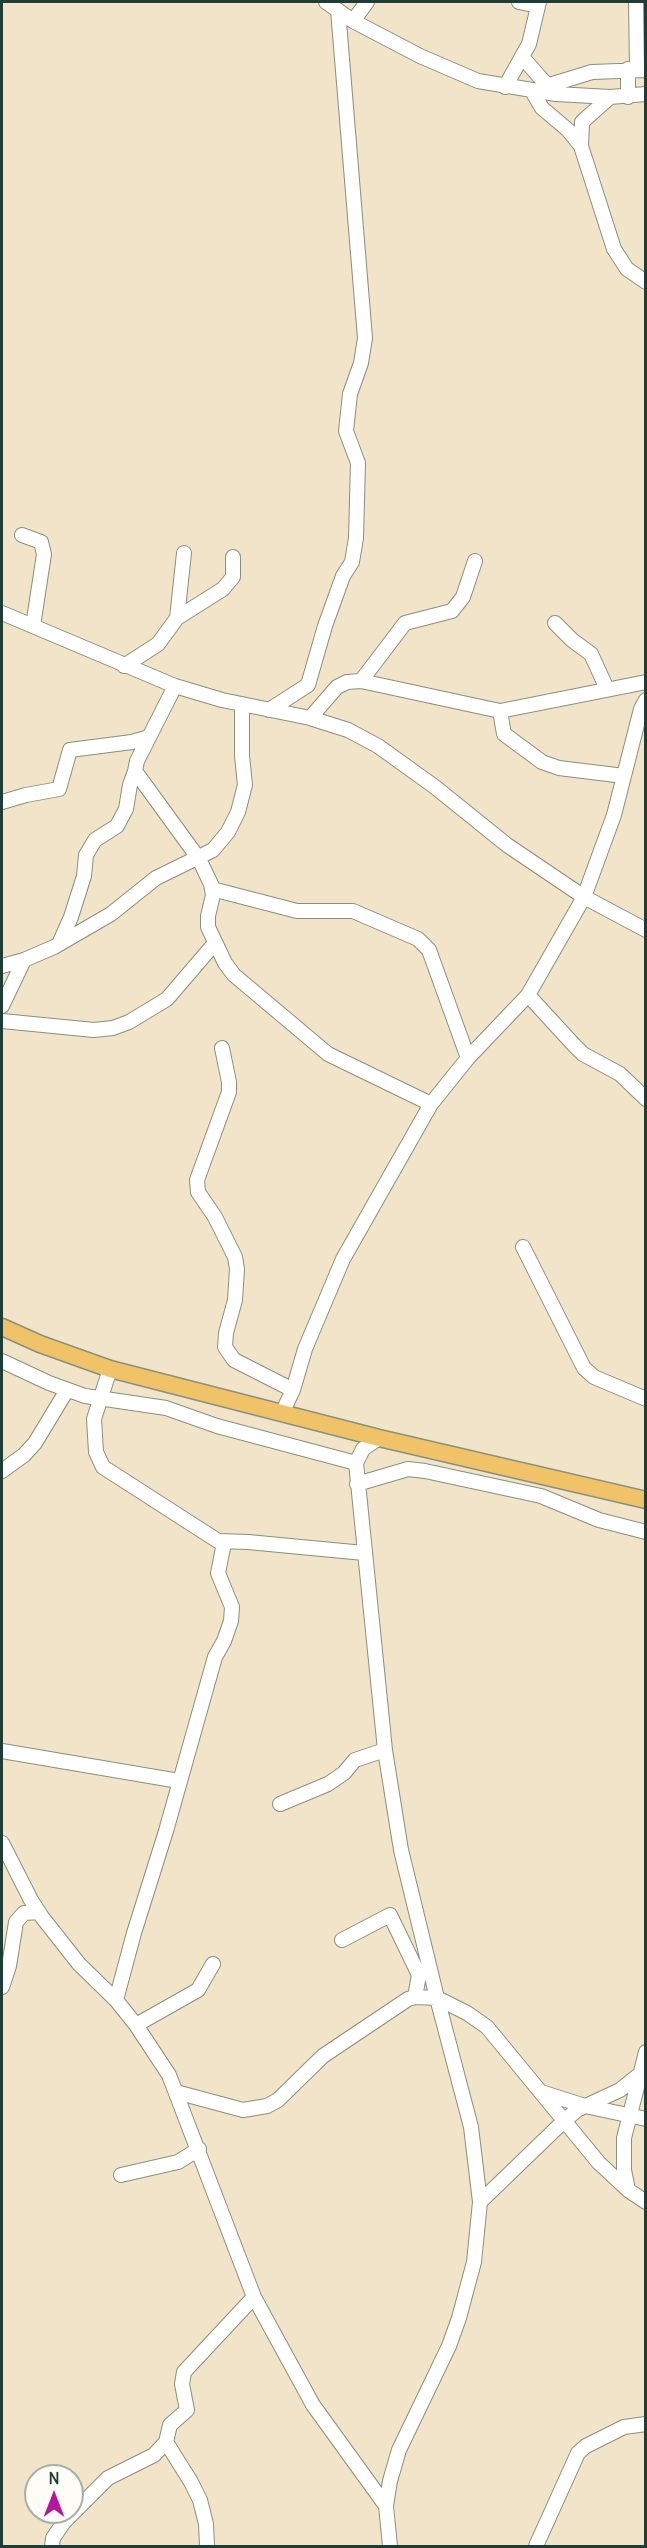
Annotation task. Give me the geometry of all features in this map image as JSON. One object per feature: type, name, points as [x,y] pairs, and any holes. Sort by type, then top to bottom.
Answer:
[{"type":"main road","points":[[2,1327],[40,1344],[110,1369],[379,1438],[645,1500]]},
{"type":"street","points":[[326,2],[353,21],[420,56],[478,81],[532,91],[551,90],[610,97],[645,94]]},
{"type":"street","points":[[353,21],[367,2]]},
{"type":"street","points":[[505,87],[523,58],[534,29],[539,4],[519,2]]},
{"type":"street","points":[[628,97],[637,69],[636,2]]},
{"type":"street","points":[[269,710],[308,685],[325,626],[343,576],[352,562],[356,538],[357,463],[346,431],[350,394],[361,363],[365,338],[338,10]]},
{"type":"street","points":[[523,58],[551,90]]},
{"type":"street","points":[[551,90],[592,72],[637,69]]},
{"type":"street","points":[[532,91],[542,108],[568,130],[581,146]]},
{"type":"street","points":[[610,97],[582,122],[581,146],[614,249],[627,269],[645,282]]},
{"type":"street","points":[[22,535],[41,542],[44,554],[33,626]]},
{"type":"street","points":[[177,618],[184,553]]},
{"type":"street","points":[[124,666],[158,644],[177,618],[223,589],[233,577],[233,557]]},
{"type":"street","points":[[361,681],[405,624],[452,611],[463,597],[475,561]]},
{"type":"street","points":[[2,613],[175,686],[242,704],[310,718],[348,730],[378,746],[435,787],[507,845],[584,897],[645,930]]},
{"type":"street","points":[[555,622],[572,640],[591,654],[607,689]]},
{"type":"street","points":[[310,718],[337,687],[347,682],[361,681],[500,711],[645,682]]},
{"type":"street","points":[[59,944],[71,917],[84,876],[86,855],[95,840],[117,826],[126,809],[137,761],[175,686]]},
{"type":"street","points":[[282,1413],[293,1390],[305,1349],[343,1259],[431,1104],[468,1058],[528,995],[584,897],[614,815],[645,700]]},
{"type":"street","points":[[2,966],[24,960],[59,944],[111,914],[156,878],[199,859],[213,850],[228,832],[238,812],[245,785],[242,756],[242,704]]},
{"type":"street","points":[[500,711],[504,734],[542,762],[559,768],[624,776]]},
{"type":"street","points":[[2,802],[59,789],[70,750],[132,742],[149,737]]},
{"type":"street","points":[[135,771],[199,859],[212,890],[207,920],[228,969],[328,1054],[431,1104]]},
{"type":"street","points":[[212,890],[297,911],[353,911],[418,939],[429,950],[468,1058]]},
{"type":"street","points":[[2,1022],[94,1030],[113,1028],[129,1022],[167,999],[215,943]]},
{"type":"street","points":[[2,1004],[24,960]]},
{"type":"street","points":[[528,995],[584,1054],[620,1074],[645,1099]]},
{"type":"street","points":[[222,1048],[229,1092],[197,1180],[198,1192],[219,1224],[235,1257],[237,1269],[235,1300],[226,1333],[225,1347],[234,1360],[293,1390]]},
{"type":"street","points":[[523,1247],[584,1368],[594,1377],[645,1399]]},
{"type":"street","points":[[2,1361],[67,1390],[100,1399],[166,1408],[217,1426],[356,1463]]},
{"type":"street","points":[[110,1369],[94,1419],[96,1452],[103,1467],[210,1538],[224,1543],[248,1542],[364,1553]]},
{"type":"street","points":[[2,1471],[24,1455],[35,1443],[67,1390]]},
{"type":"street","points":[[379,1438],[363,1449],[356,1463],[385,1750],[401,1850],[471,2127],[480,2202],[474,2262],[459,2318],[449,2346],[399,2450],[386,2506],[390,2547]]},
{"type":"street","points":[[357,1484],[408,1469],[425,1471],[541,1496],[599,1520],[645,1532]]},
{"type":"street","points":[[116,2000],[215,1657],[225,1641],[231,1621],[232,1607],[218,1573],[224,1543]]},
{"type":"street","points":[[280,1804],[328,1784],[344,1773],[355,1760],[385,1750]]},
{"type":"street","points":[[2,1751],[179,1781]]},
{"type":"street","points":[[2,1843],[39,1912],[79,1964],[116,2000],[136,2025],[169,2075],[254,2298],[313,2405],[386,2506]]},
{"type":"street","points":[[2,1987],[9,1966],[16,1922],[24,1913],[39,1912]]},
{"type":"street","points":[[342,1940],[390,1915],[419,1975],[415,1997]]},
{"type":"street","points":[[136,2025],[198,1990],[213,1964]]},
{"type":"street","points":[[176,2092],[243,2110],[267,2106],[278,2100],[323,2056],[415,1997],[437,1998],[488,2026],[539,2092],[599,2163],[628,2190],[645,2202]]},
{"type":"street","points":[[628,2190],[624,2170],[624,2138],[645,2052]]},
{"type":"street","points":[[480,2202],[565,2120],[585,2106],[620,2090],[640,2074]]},
{"type":"street","points":[[539,2092],[630,2118],[645,2119]]},
{"type":"street","points":[[121,2175],[178,2162],[199,2149]]},
{"type":"street","points":[[52,2547],[53,2538],[64,2522],[108,2478],[154,2455],[166,2442],[170,2425],[187,2410],[182,2384],[184,2372],[254,2298]]},
{"type":"street","points":[[536,2547],[578,2453],[586,2446],[624,2427],[645,2424]]},
{"type":"street","points":[[166,2442],[200,2500],[206,2524],[207,2547]]}]
